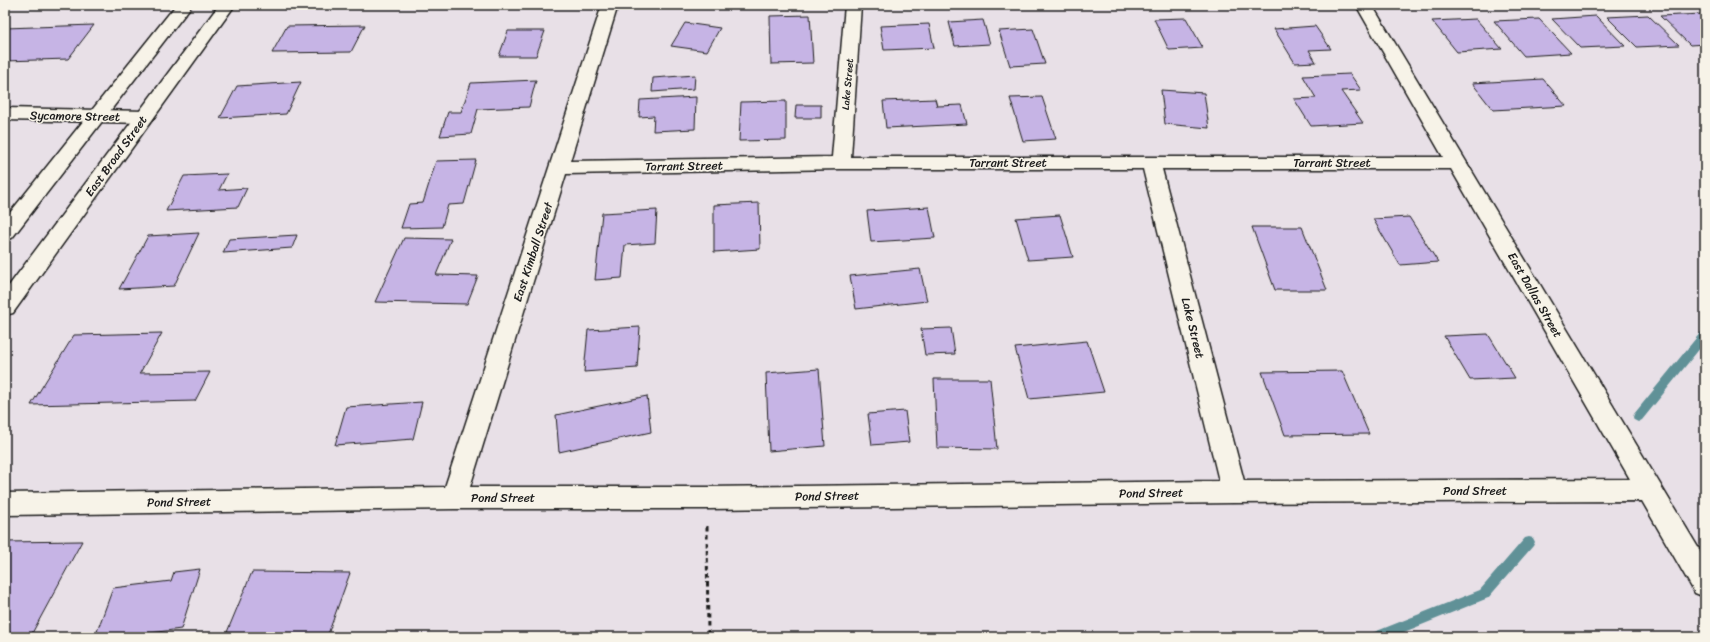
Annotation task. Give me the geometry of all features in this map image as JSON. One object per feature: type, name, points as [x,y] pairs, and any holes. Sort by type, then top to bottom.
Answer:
[{"type":"street","points":[[5,233],[184,5]]},
{"type":"street","name":"East Broad Street","points":[[5,307],[227,5]]},
{"type":"street","name":"East Kimball Street","points":[[454,498],[610,5]]},
{"type":"street","name":"Lake Street","points":[[841,163],[853,5]]},
{"type":"street","name":"East Dallas Street","points":[[1364,5],[1705,584]]},
{"type":"street","name":"Sycamore Street","points":[[5,114],[145,117]]},
{"type":"street","name":"Tarrant Street","points":[[559,168],[841,163],[1457,163]]},
{"type":"street","name":"Lake Street","points":[[1151,163],[1234,492]]},
{"type":"street","name":"Pond Street","points":[[5,504],[454,498],[708,498],[1234,492],[1650,490]]},
{"type":"path","points":[[708,498],[706,561],[708,637]]},
{"type":"building","points":[[57,5],[105,5],[102,8],[54,7]]},
{"type":"building","points":[[1702,14],[1705,16],[1705,44],[1690,45],[1660,16]]},
{"type":"building","points":[[810,15],[813,63],[771,64],[770,16]]},
{"type":"building","points":[[1648,15],[1679,45],[1637,47],[1607,17]]},
{"type":"building","points":[[1596,16],[1625,46],[1580,48],[1552,19]]},
{"type":"building","points":[[1186,18],[1203,48],[1169,50],[1154,19]]},
{"type":"building","points":[[1476,19],[1502,49],[1457,52],[1432,21]]},
{"type":"building","points":[[1539,19],[1571,53],[1524,56],[1494,21]]},
{"type":"building","points":[[983,20],[990,44],[955,46],[949,22]]},
{"type":"building","points":[[685,23],[720,28],[707,51],[671,46]]},
{"type":"building","points":[[929,24],[934,48],[884,50],[880,26]]},
{"type":"building","points":[[94,25],[68,59],[5,61],[5,28]]},
{"type":"building","points":[[365,25],[351,52],[272,53],[287,26]]},
{"type":"building","points":[[1315,26],[1331,49],[1309,50],[1316,62],[1295,63],[1274,29]]},
{"type":"building","points":[[1033,29],[1045,64],[1010,66],[999,31]]},
{"type":"building","points":[[508,31],[545,31],[536,56],[499,56]]},
{"type":"building","points":[[1350,74],[1361,90],[1341,91],[1363,123],[1311,126],[1294,99],[1316,98],[1303,76]]},
{"type":"building","points":[[695,75],[694,89],[652,92],[653,78]]},
{"type":"building","points":[[1543,79],[1566,106],[1493,110],[1472,83]]},
{"type":"building","points":[[536,80],[529,107],[478,109],[471,134],[440,136],[448,112],[461,112],[471,83]]},
{"type":"building","points":[[301,82],[286,114],[220,118],[237,86]]},
{"type":"building","points":[[1161,90],[1204,93],[1209,128],[1165,124]]},
{"type":"building","points":[[696,97],[695,129],[653,131],[654,116],[639,117],[640,100]]},
{"type":"building","points":[[1042,97],[1056,139],[1023,141],[1010,98]]},
{"type":"building","points":[[935,99],[937,106],[962,105],[967,124],[886,128],[883,101]]},
{"type":"building","points":[[786,101],[786,140],[739,141],[741,102]]},
{"type":"building","points":[[796,105],[821,105],[821,118],[795,118]]},
{"type":"building","points":[[476,160],[464,204],[448,205],[442,227],[401,228],[409,204],[423,203],[436,161]]},
{"type":"building","points":[[227,174],[219,190],[247,188],[238,207],[166,211],[184,176]]},
{"type":"building","points":[[759,203],[760,249],[714,252],[714,205]]},
{"type":"building","points":[[929,207],[935,238],[871,242],[867,211]]},
{"type":"building","points":[[657,210],[655,243],[625,245],[622,278],[595,280],[602,213]]},
{"type":"building","points":[[1060,215],[1073,257],[1028,260],[1016,218]]},
{"type":"building","points":[[1409,217],[1438,262],[1400,265],[1373,219]]},
{"type":"building","points":[[1252,227],[1302,227],[1327,290],[1275,290]]},
{"type":"building","points":[[199,233],[174,286],[119,289],[148,236]]},
{"type":"building","points":[[297,235],[292,248],[223,253],[229,239]]},
{"type":"building","points":[[404,238],[451,239],[436,275],[478,276],[467,304],[375,302]]},
{"type":"building","points":[[920,269],[927,301],[856,309],[850,276]]},
{"type":"building","points":[[640,327],[637,368],[584,372],[588,330]]},
{"type":"building","points":[[951,328],[955,354],[925,355],[921,329]]},
{"type":"building","points":[[162,333],[140,373],[210,372],[195,401],[31,405],[74,335]]},
{"type":"building","points":[[1488,334],[1515,378],[1470,380],[1444,336]]},
{"type":"building","points":[[1087,341],[1104,392],[1029,399],[1015,348]]},
{"type":"building","points":[[819,369],[825,446],[769,451],[766,373]]},
{"type":"building","points":[[1342,371],[1369,434],[1285,435],[1262,372]]},
{"type":"building","points":[[934,379],[990,379],[997,449],[937,448]]},
{"type":"building","points":[[647,396],[651,432],[559,452],[556,415]]},
{"type":"building","points":[[422,402],[413,439],[335,445],[346,407]]},
{"type":"building","points":[[905,411],[909,442],[872,445],[868,414]]},
{"type":"building","points":[[82,541],[30,637],[5,637],[5,542]]},
{"type":"building","points":[[200,569],[181,629],[119,637],[95,637],[113,588],[171,581],[174,572]]},
{"type":"building","points":[[252,572],[350,573],[327,637],[225,637]]},
{"type":"waterway","points":[[1638,417],[1705,335]]},
{"type":"waterway","points":[[1376,637],[1484,594],[1529,542]]}]
